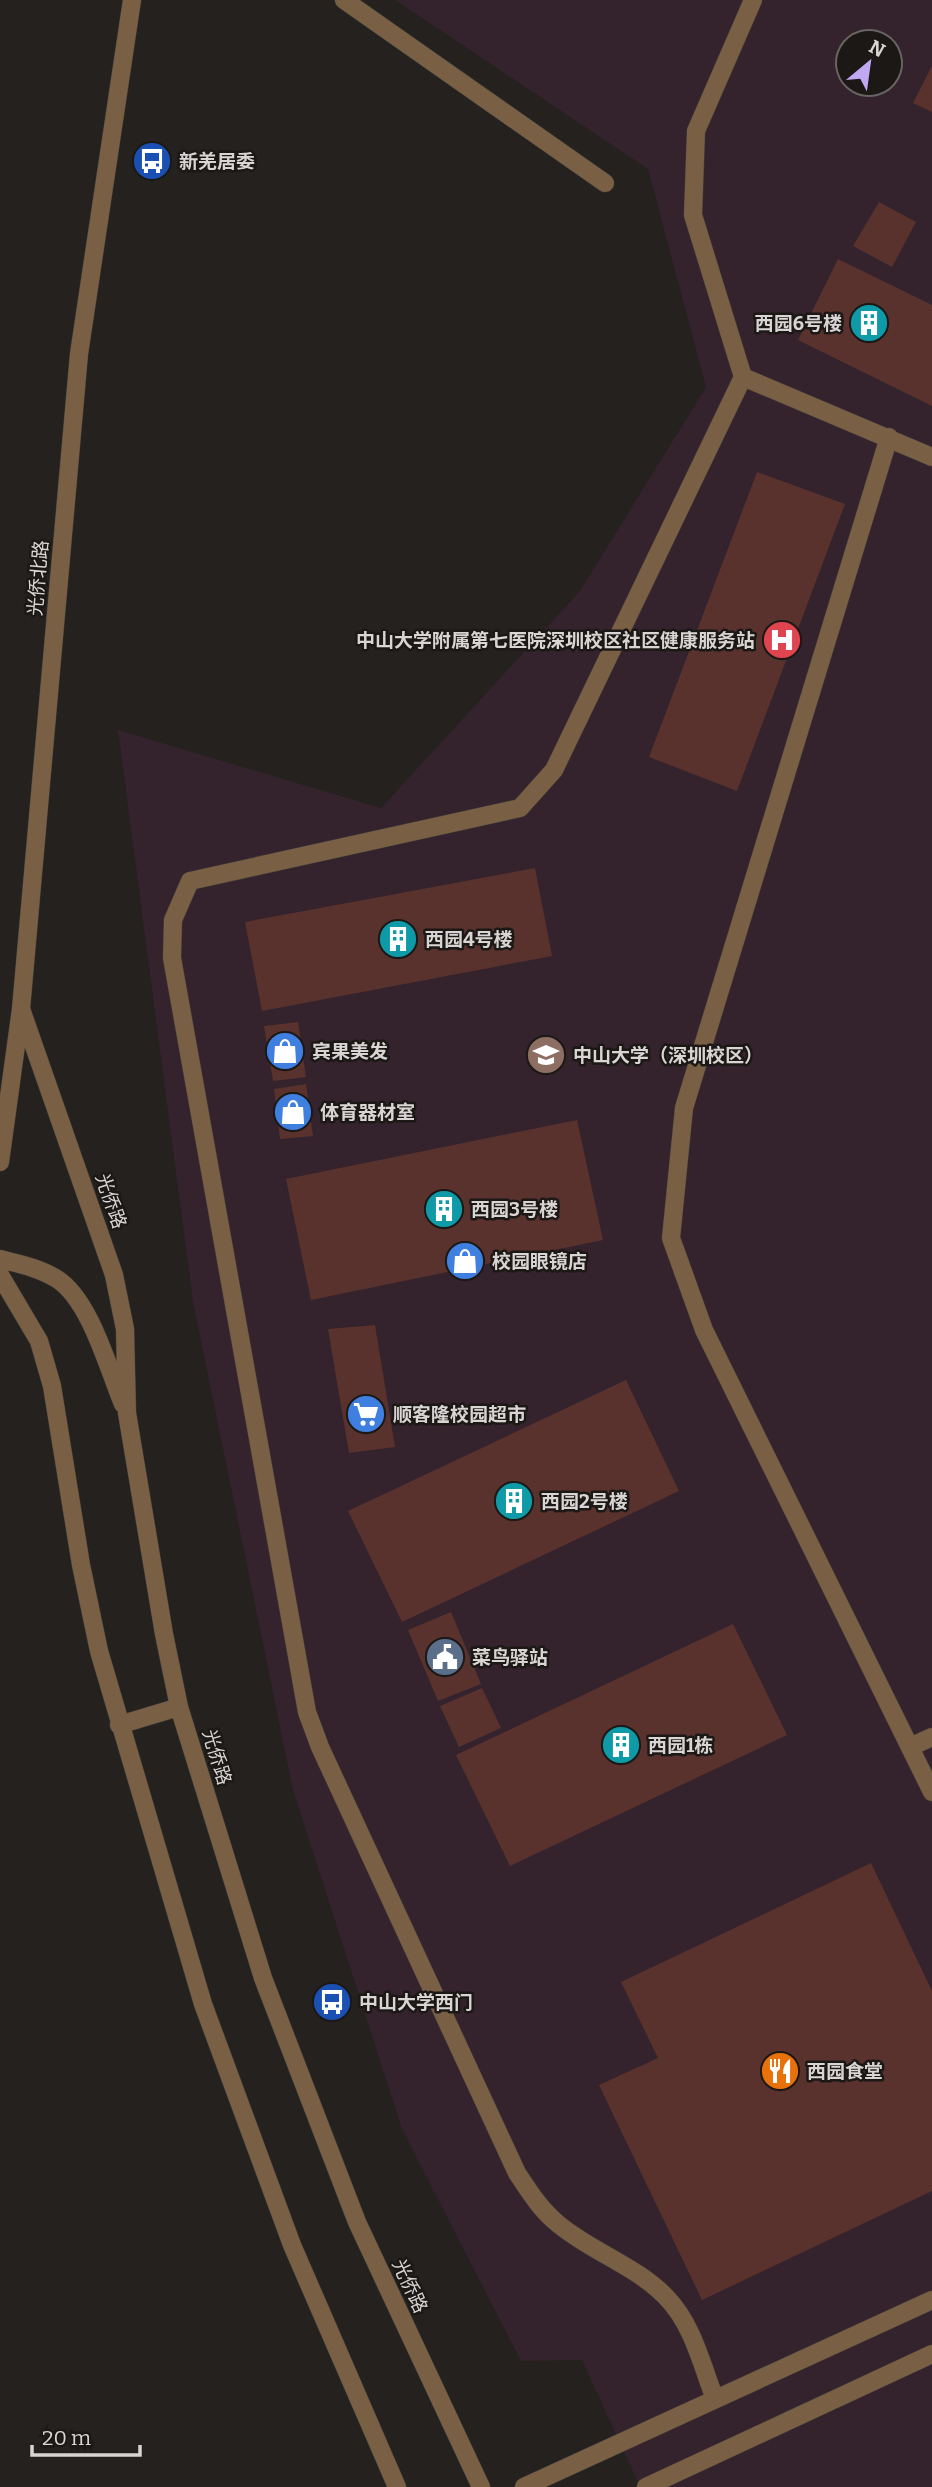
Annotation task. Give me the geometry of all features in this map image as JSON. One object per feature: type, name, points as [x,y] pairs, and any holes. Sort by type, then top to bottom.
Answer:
[{"type":"street","name":"光侨北路","points":[[0,1162],[20,1009],[79,354],[132,0]]},
{"type":"street","points":[[344,0],[605,183]]},
{"type":"street","points":[[715,2399],[687,2325],[669,2300],[651,2283],[558,2224],[535,2201],[517,2173],[320,1747],[307,1712],[172,958],[173,920],[190,881],[520,808],[554,769],[743,377],[693,215],[696,131],[752,0]]},
{"type":"street","points":[[743,377],[932,457]]},
{"type":"street","points":[[889,437],[684,1108],[671,1238],[705,1330],[932,1792]]},
{"type":"street","name":"光侨路","points":[[20,1009],[114,1275],[125,1329],[127,1413],[148,1552],[179,1707],[263,1978],[357,2222],[481,2487]]},
{"type":"street","points":[[0,1259],[34,1267],[59,1280],[77,1298],[127,1413]]},
{"type":"street","points":[[0,1275],[39,1340],[52,1386],[81,1565],[119,1725],[202,2004],[292,2245],[397,2487]]},
{"type":"street","points":[[119,1725],[179,1707]]},
{"type":"street","points":[[910,1746],[932,1737]]},
{"type":"street","points":[[524,2487],[932,2300]]},
{"type":"street","points":[[646,2487],[932,2354]]},
{"type":"shaded area","name":"中山大学（深圳校区）","points":[[395,0],[932,0],[932,2487],[640,2487],[582,2360],[521,2361],[402,2129],[293,1790],[193,1302],[118,730],[381,808],[580,591],[706,387],[648,169]]},
{"type":"building","points":[[932,66],[932,112],[913,103]]},
{"type":"building","points":[[879,202],[916,222],[892,267],[853,246]]},
{"type":"building","name":"西园6号楼","points":[[838,259],[932,305],[932,406],[798,340]]},
{"type":"building","points":[[757,472],[845,504],[737,791],[649,757]]},
{"type":"building","name":"西园4号楼","points":[[535,868],[552,956],[262,1011],[245,922]]},
{"type":"building","name":"宾果美发","points":[[298,1022],[306,1077],[273,1081],[264,1026]]},
{"type":"building","name":"体育器材室","points":[[306,1084],[313,1136],[280,1139],[274,1089]]},
{"type":"building","name":"西园3号楼","points":[[577,1120],[603,1240],[311,1300],[286,1179]]},
{"type":"building","name":"顺客隆校园超市","points":[[375,1325],[395,1447],[349,1453],[328,1329]]},
{"type":"building","name":"西园2号楼","points":[[626,1380],[679,1491],[402,1622],[348,1511]]},
{"type":"building","name":"菜鸟驿站","points":[[451,1612],[481,1684],[438,1701],[408,1630]]},
{"type":"building","name":"西园1栋","points":[[733,1624],[787,1735],[510,1866],[456,1755]]},
{"type":"building","points":[[482,1688],[501,1728],[459,1747],[440,1706]]},
{"type":"building","name":"西园食堂","points":[[871,1863],[932,1991],[932,2191],[702,2300],[599,2085],[658,2058],[621,1982]]},
{"type":"place","name":"新羌居委","points":[[152,161]]},
{"type":"place","name":"西园6号楼","points":[[869,323]]},
{"type":"place","name":"中山大学附属第七医院深圳校区社区健康服务站","points":[[782,640]]},
{"type":"place","name":"西园4号楼","points":[[398,939]]},
{"type":"place","name":"宾果美发","points":[[285,1051]]},
{"type":"place","name":"中山大学（深圳校区）","points":[[546,1055]]},
{"type":"place","name":"体育器材室","points":[[293,1112]]},
{"type":"place","name":"西园3号楼","points":[[444,1209]]},
{"type":"place","name":"校园眼镜店","points":[[465,1261]]},
{"type":"place","name":"顺客隆校园超市","points":[[366,1414]]},
{"type":"place","name":"西园2号楼","points":[[514,1501]]},
{"type":"place","name":"菜鸟驿站","points":[[445,1657]]},
{"type":"place","name":"西园1栋","points":[[621,1745]]},
{"type":"place","name":"中山大学西门","points":[[332,2002]]},
{"type":"place","name":"西园食堂","points":[[780,2071]]}]
